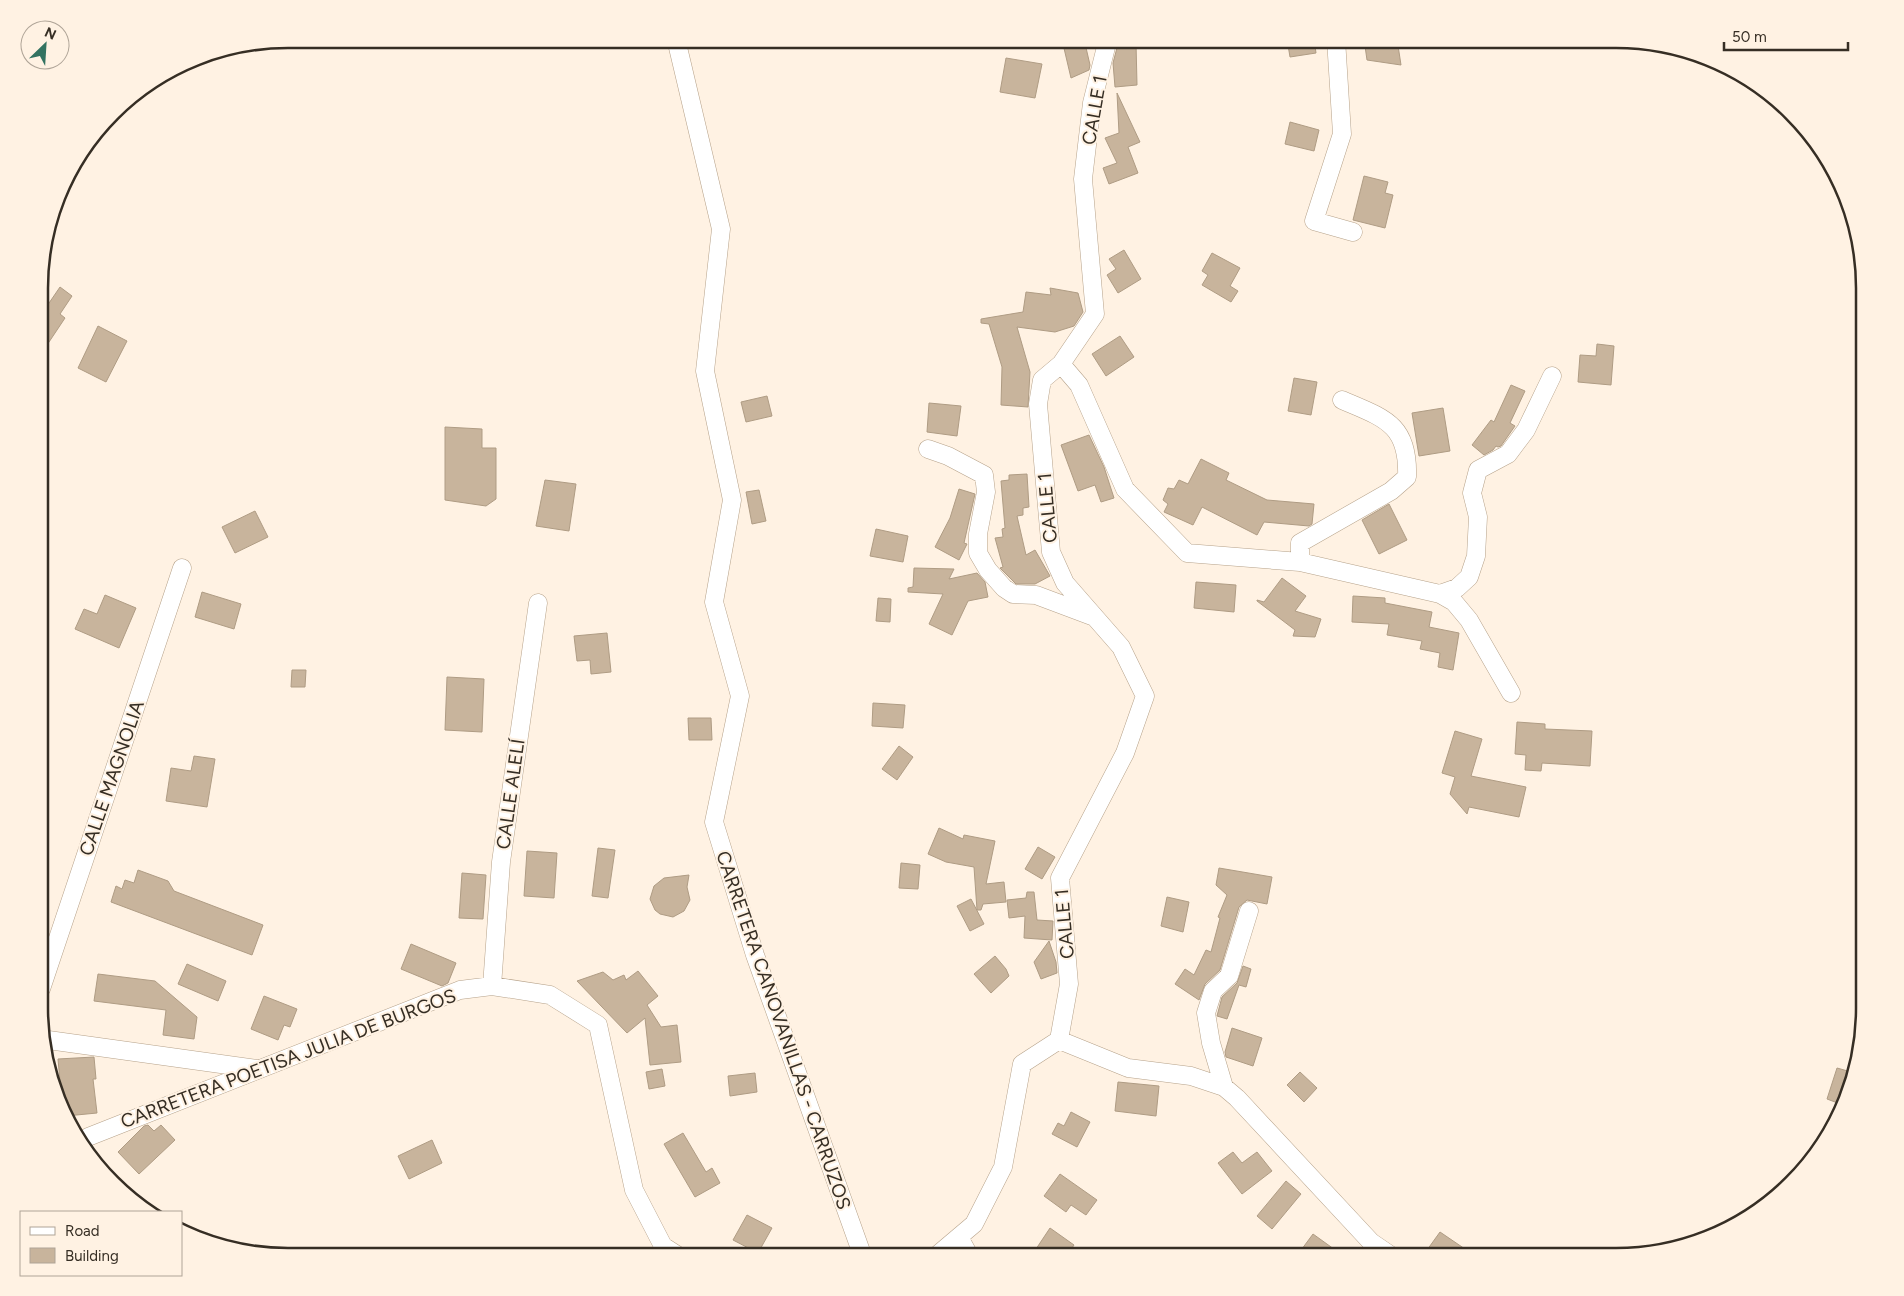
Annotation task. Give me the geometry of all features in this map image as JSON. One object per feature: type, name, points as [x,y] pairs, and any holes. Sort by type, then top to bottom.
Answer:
[{"type":"street","name":"CARRETERA CANOVANILLAS - CARRUZOS","points":[[678,48],[721,229],[705,370],[732,500],[714,602],[740,696],[714,822],[755,955],[860,1248]]},
{"type":"street","name":"CALLE 1","points":[[1059,1040],[1069,984],[1060,878],[1125,753],[1145,696],[1121,647],[1065,583],[1050,552],[1038,404],[1042,380],[1061,364],[1095,314],[1083,179],[1092,103],[1106,48]]},
{"type":"street","points":[[1337,48],[1342,134],[1314,221],[1353,232]]},
{"type":"street","points":[[1061,364],[1079,385],[1126,489],[1187,554],[1300,562],[1440,594],[1454,602],[1469,620],[1511,693]]},
{"type":"street","points":[[1440,594],[1457,588],[1469,577],[1476,556],[1478,517],[1472,493],[1478,470],[1508,454],[1526,430],[1552,376]]},
{"type":"street","points":[[1300,562],[1300,543],[1391,491],[1407,477],[1408,461],[1401,438],[1385,419],[1342,400]]},
{"type":"street","points":[[928,448],[984,475],[986,492],[978,534],[978,553],[988,570],[1004,588],[1014,594],[1036,595],[1051,599],[1095,617]]},
{"type":"street","name":"CALLE MAGNOLIA","points":[[48,957],[182,568]]},
{"type":"street","name":"CALLE ALELÍ","points":[[492,986],[500,862],[538,602]]},
{"type":"street","points":[[1224,1087],[1211,1043],[1206,1013],[1213,991],[1229,976],[1249,911]]},
{"type":"street","name":"CARRETERA POETISA JULIA DE BURGOS","points":[[86,1138],[460,990],[492,986],[550,995],[598,1025],[634,1190],[664,1246],[667,1248]]},
{"type":"street","points":[[50,1040],[258,1070]]},
{"type":"street","points":[[946,1248],[974,1224],[1003,1167],[1022,1064],[1059,1040],[1128,1068],[1191,1076],[1224,1087],[1237,1098],[1371,1242],[1380,1248]]},
{"type":"street","points":[[958,1238],[964,1248]]},
{"type":"building","points":[[1064,48],[1086,48],[1090,65],[1089,70],[1071,78]]},
{"type":"building","points":[[1117,48],[1136,48],[1137,85],[1115,87],[1113,63]]},
{"type":"building","points":[[1288,48],[1315,48],[1316,53],[1290,57]]},
{"type":"building","points":[[1365,48],[1398,48],[1401,65],[1367,60]]},
{"type":"building","points":[[1006,58],[1042,64],[1035,98],[1000,92]]},
{"type":"building","points":[[1117,93],[1140,142],[1128,147],[1138,173],[1109,184],[1103,168],[1117,163],[1105,138],[1119,133]]},
{"type":"building","points":[[1290,122],[1319,130],[1314,151],[1285,144]]},
{"type":"building","points":[[1364,176],[1388,182],[1385,193],[1393,195],[1385,228],[1353,220]]},
{"type":"building","points":[[1124,250],[1141,279],[1118,293],[1107,275],[1116,269],[1109,259]]},
{"type":"building","points":[[1212,253],[1240,268],[1230,286],[1238,291],[1231,302],[1202,285],[1208,275],[1202,271]]},
{"type":"building","points":[[60,287],[72,296],[60,314],[65,318],[48,344],[48,305]]},
{"type":"building","points":[[1050,288],[1078,293],[1083,312],[1074,326],[1055,332],[1017,327],[1030,372],[1028,407],[1001,405],[1002,367],[989,324],[981,323],[981,319],[1023,312],[1026,292],[1051,295]]},
{"type":"building","points":[[98,326],[127,341],[106,382],[78,368]]},
{"type":"building","points":[[1120,336],[1134,357],[1106,376],[1092,354]]},
{"type":"building","points":[[1597,344],[1614,346],[1611,385],[1578,382],[1580,355],[1596,356]]},
{"type":"building","points":[[1294,378],[1317,382],[1311,415],[1288,411]]},
{"type":"building","points":[[1511,385],[1525,391],[1510,423],[1515,426],[1501,446],[1496,446],[1484,455],[1472,445],[1491,420],[1494,422]]},
{"type":"building","points":[[767,396],[772,416],[746,422],[741,402]]},
{"type":"building","points":[[929,403],[961,406],[957,436],[927,432]]},
{"type":"building","points":[[1443,408],[1450,451],[1419,456],[1412,413]]},
{"type":"building","points":[[445,427],[482,429],[482,448],[496,448],[496,499],[486,506],[445,500]]},
{"type":"building","points":[[1089,435],[1104,467],[1114,498],[1101,502],[1095,485],[1078,491],[1061,445]]},
{"type":"building","points":[[1201,459],[1229,473],[1226,480],[1267,500],[1314,504],[1312,524],[1309,526],[1264,522],[1257,535],[1202,507],[1193,525],[1164,512],[1168,504],[1163,500],[1168,488],[1174,489],[1179,480],[1188,484]]},
{"type":"building","points":[[1027,474],[1029,507],[1023,508],[1023,515],[1017,516],[1026,555],[1035,550],[1050,576],[1035,584],[1016,584],[1000,568],[1003,567],[995,538],[1003,537],[1002,529],[1005,528],[1001,481],[1009,480],[1009,475]]},
{"type":"building","points":[[545,480],[576,484],[569,531],[536,526]]},
{"type":"building","points":[[959,489],[975,494],[964,543],[967,544],[959,560],[935,547],[950,518]]},
{"type":"building","points":[[759,490],[766,521],[752,524],[746,492]]},
{"type":"building","points":[[1389,504],[1407,540],[1379,554],[1362,520]]},
{"type":"building","points":[[255,511],[268,537],[235,553],[222,527]]},
{"type":"building","points":[[876,529],[908,536],[903,562],[870,556]]},
{"type":"building","points":[[914,568],[954,569],[949,579],[977,573],[985,582],[988,597],[968,601],[952,635],[929,624],[943,594],[908,592],[908,588],[913,587]]},
{"type":"building","points":[[1282,578],[1306,596],[1295,611],[1321,619],[1315,637],[1293,636],[1295,630],[1257,601],[1264,602]]},
{"type":"building","points":[[1196,582],[1236,585],[1234,612],[1194,608]]},
{"type":"building","points":[[202,592],[241,604],[234,629],[195,617]]},
{"type":"building","points":[[105,595],[136,608],[119,648],[75,629],[84,609],[97,614]]},
{"type":"building","points":[[1353,596],[1385,598],[1385,603],[1432,612],[1429,627],[1459,633],[1453,670],[1438,667],[1440,653],[1420,649],[1422,641],[1387,635],[1389,624],[1352,622]]},
{"type":"building","points":[[878,598],[891,599],[890,622],[876,621]]},
{"type":"building","points":[[607,633],[611,672],[591,674],[590,660],[577,661],[574,636]]},
{"type":"building","points":[[292,670],[306,670],[305,687],[291,687]]},
{"type":"building","points":[[447,677],[484,679],[482,732],[445,730]]},
{"type":"building","points":[[873,703],[905,705],[903,728],[872,726]]},
{"type":"building","points":[[688,718],[711,718],[712,740],[689,740]]},
{"type":"building","points":[[1517,722],[1545,724],[1545,729],[1592,731],[1590,766],[1542,763],[1541,771],[1525,770],[1526,755],[1515,754]]},
{"type":"building","points":[[1455,731],[1482,739],[1471,776],[1526,787],[1519,817],[1469,807],[1467,814],[1450,794],[1455,777],[1442,773]]},
{"type":"building","points":[[899,746],[913,757],[897,780],[882,769]]},
{"type":"building","points":[[194,756],[215,759],[207,807],[166,801],[171,768],[191,771]]},
{"type":"building","points":[[939,828],[963,839],[964,835],[995,841],[986,884],[1004,882],[1006,902],[983,904],[981,910],[977,910],[974,867],[946,862],[928,854]]},
{"type":"building","points":[[1038,847],[1055,857],[1042,879],[1025,869]]},
{"type":"building","points":[[598,848],[615,850],[608,898],[592,896]]},
{"type":"building","points":[[527,851],[557,853],[554,898],[524,896]]},
{"type":"building","points":[[901,863],[920,865],[918,889],[899,888]]},
{"type":"building","points":[[1219,868],[1272,877],[1267,904],[1247,900],[1239,907],[1220,970],[1205,984],[1199,1000],[1175,984],[1185,969],[1194,975],[1206,950],[1211,952],[1220,918],[1218,917],[1227,895],[1216,885]]},
{"type":"building","points":[[138,870],[168,881],[174,891],[263,925],[252,955],[111,902],[116,886],[122,889],[125,880],[134,883]]},
{"type":"building","points":[[462,873],[486,875],[483,919],[459,918]]},
{"type":"building","points":[[689,875],[687,887],[690,900],[684,911],[673,917],[660,914],[655,910],[650,899],[654,886],[664,878]]},
{"type":"building","points":[[1027,892],[1034,892],[1037,920],[1053,921],[1052,940],[1024,938],[1025,916],[1009,918],[1007,900],[1026,898]]},
{"type":"building","points":[[1167,897],[1189,902],[1183,932],[1161,926]]},
{"type":"building","points":[[971,899],[984,924],[970,931],[957,906]]},
{"type":"building","points":[[1049,941],[1056,962],[1057,973],[1041,979],[1034,962]]},
{"type":"building","points":[[411,944],[456,963],[448,983],[442,986],[401,969]]},
{"type":"building","points":[[995,956],[1006,969],[1009,976],[991,993],[974,974]]},
{"type":"building","points":[[187,964],[226,981],[218,1001],[178,984]]},
{"type":"building","points":[[1243,966],[1251,969],[1246,987],[1239,985],[1227,1019],[1217,1016],[1222,997],[1237,983]]},
{"type":"building","points":[[638,971],[658,996],[647,1005],[661,1027],[677,1025],[681,1062],[650,1065],[645,1018],[627,1033],[577,981],[603,972],[613,980],[624,975],[626,980]]},
{"type":"building","points":[[98,974],[155,981],[197,1017],[194,1039],[163,1035],[166,1010],[94,1001]]},
{"type":"building","points":[[264,996],[297,1009],[290,1027],[284,1025],[278,1040],[251,1029]]},
{"type":"building","points":[[1232,1028],[1262,1038],[1253,1066],[1226,1057],[1225,1052]]},
{"type":"building","points":[[94,1057],[96,1079],[93,1079],[97,1113],[72,1115],[61,1087],[58,1059]]},
{"type":"building","points":[[1837,1068],[1848,1071],[1837,1103],[1827,1099]]},
{"type":"building","points":[[662,1069],[665,1086],[649,1089],[646,1072]]},
{"type":"building","points":[[1300,1072],[1317,1088],[1304,1102],[1287,1085]]},
{"type":"building","points":[[755,1073],[757,1092],[730,1096],[728,1076]]},
{"type":"building","points":[[1118,1082],[1159,1086],[1156,1116],[1115,1111]]},
{"type":"building","points":[[1071,1112],[1090,1122],[1077,1147],[1052,1134],[1058,1123],[1064,1126]]},
{"type":"building","points":[[148,1125],[154,1131],[161,1125],[175,1140],[139,1174],[118,1152],[144,1126]]},
{"type":"building","points":[[683,1133],[706,1172],[712,1168],[720,1183],[695,1197],[664,1144]]},
{"type":"building","points":[[432,1140],[442,1163],[409,1179],[398,1156]]},
{"type":"building","points":[[1233,1152],[1242,1163],[1257,1152],[1272,1171],[1242,1194],[1218,1163]]},
{"type":"building","points":[[1060,1174],[1097,1200],[1086,1215],[1071,1205],[1066,1212],[1044,1196]]},
{"type":"building","points":[[1286,1181],[1301,1194],[1272,1229],[1257,1216]]},
{"type":"building","points":[[747,1215],[772,1228],[761,1248],[748,1248],[733,1240]]},
{"type":"building","points":[[1050,1228],[1074,1245],[1072,1248],[1037,1248]]},
{"type":"building","points":[[1440,1232],[1464,1248],[1428,1248]]},
{"type":"building","points":[[1313,1234],[1332,1248],[1303,1248]]}]
